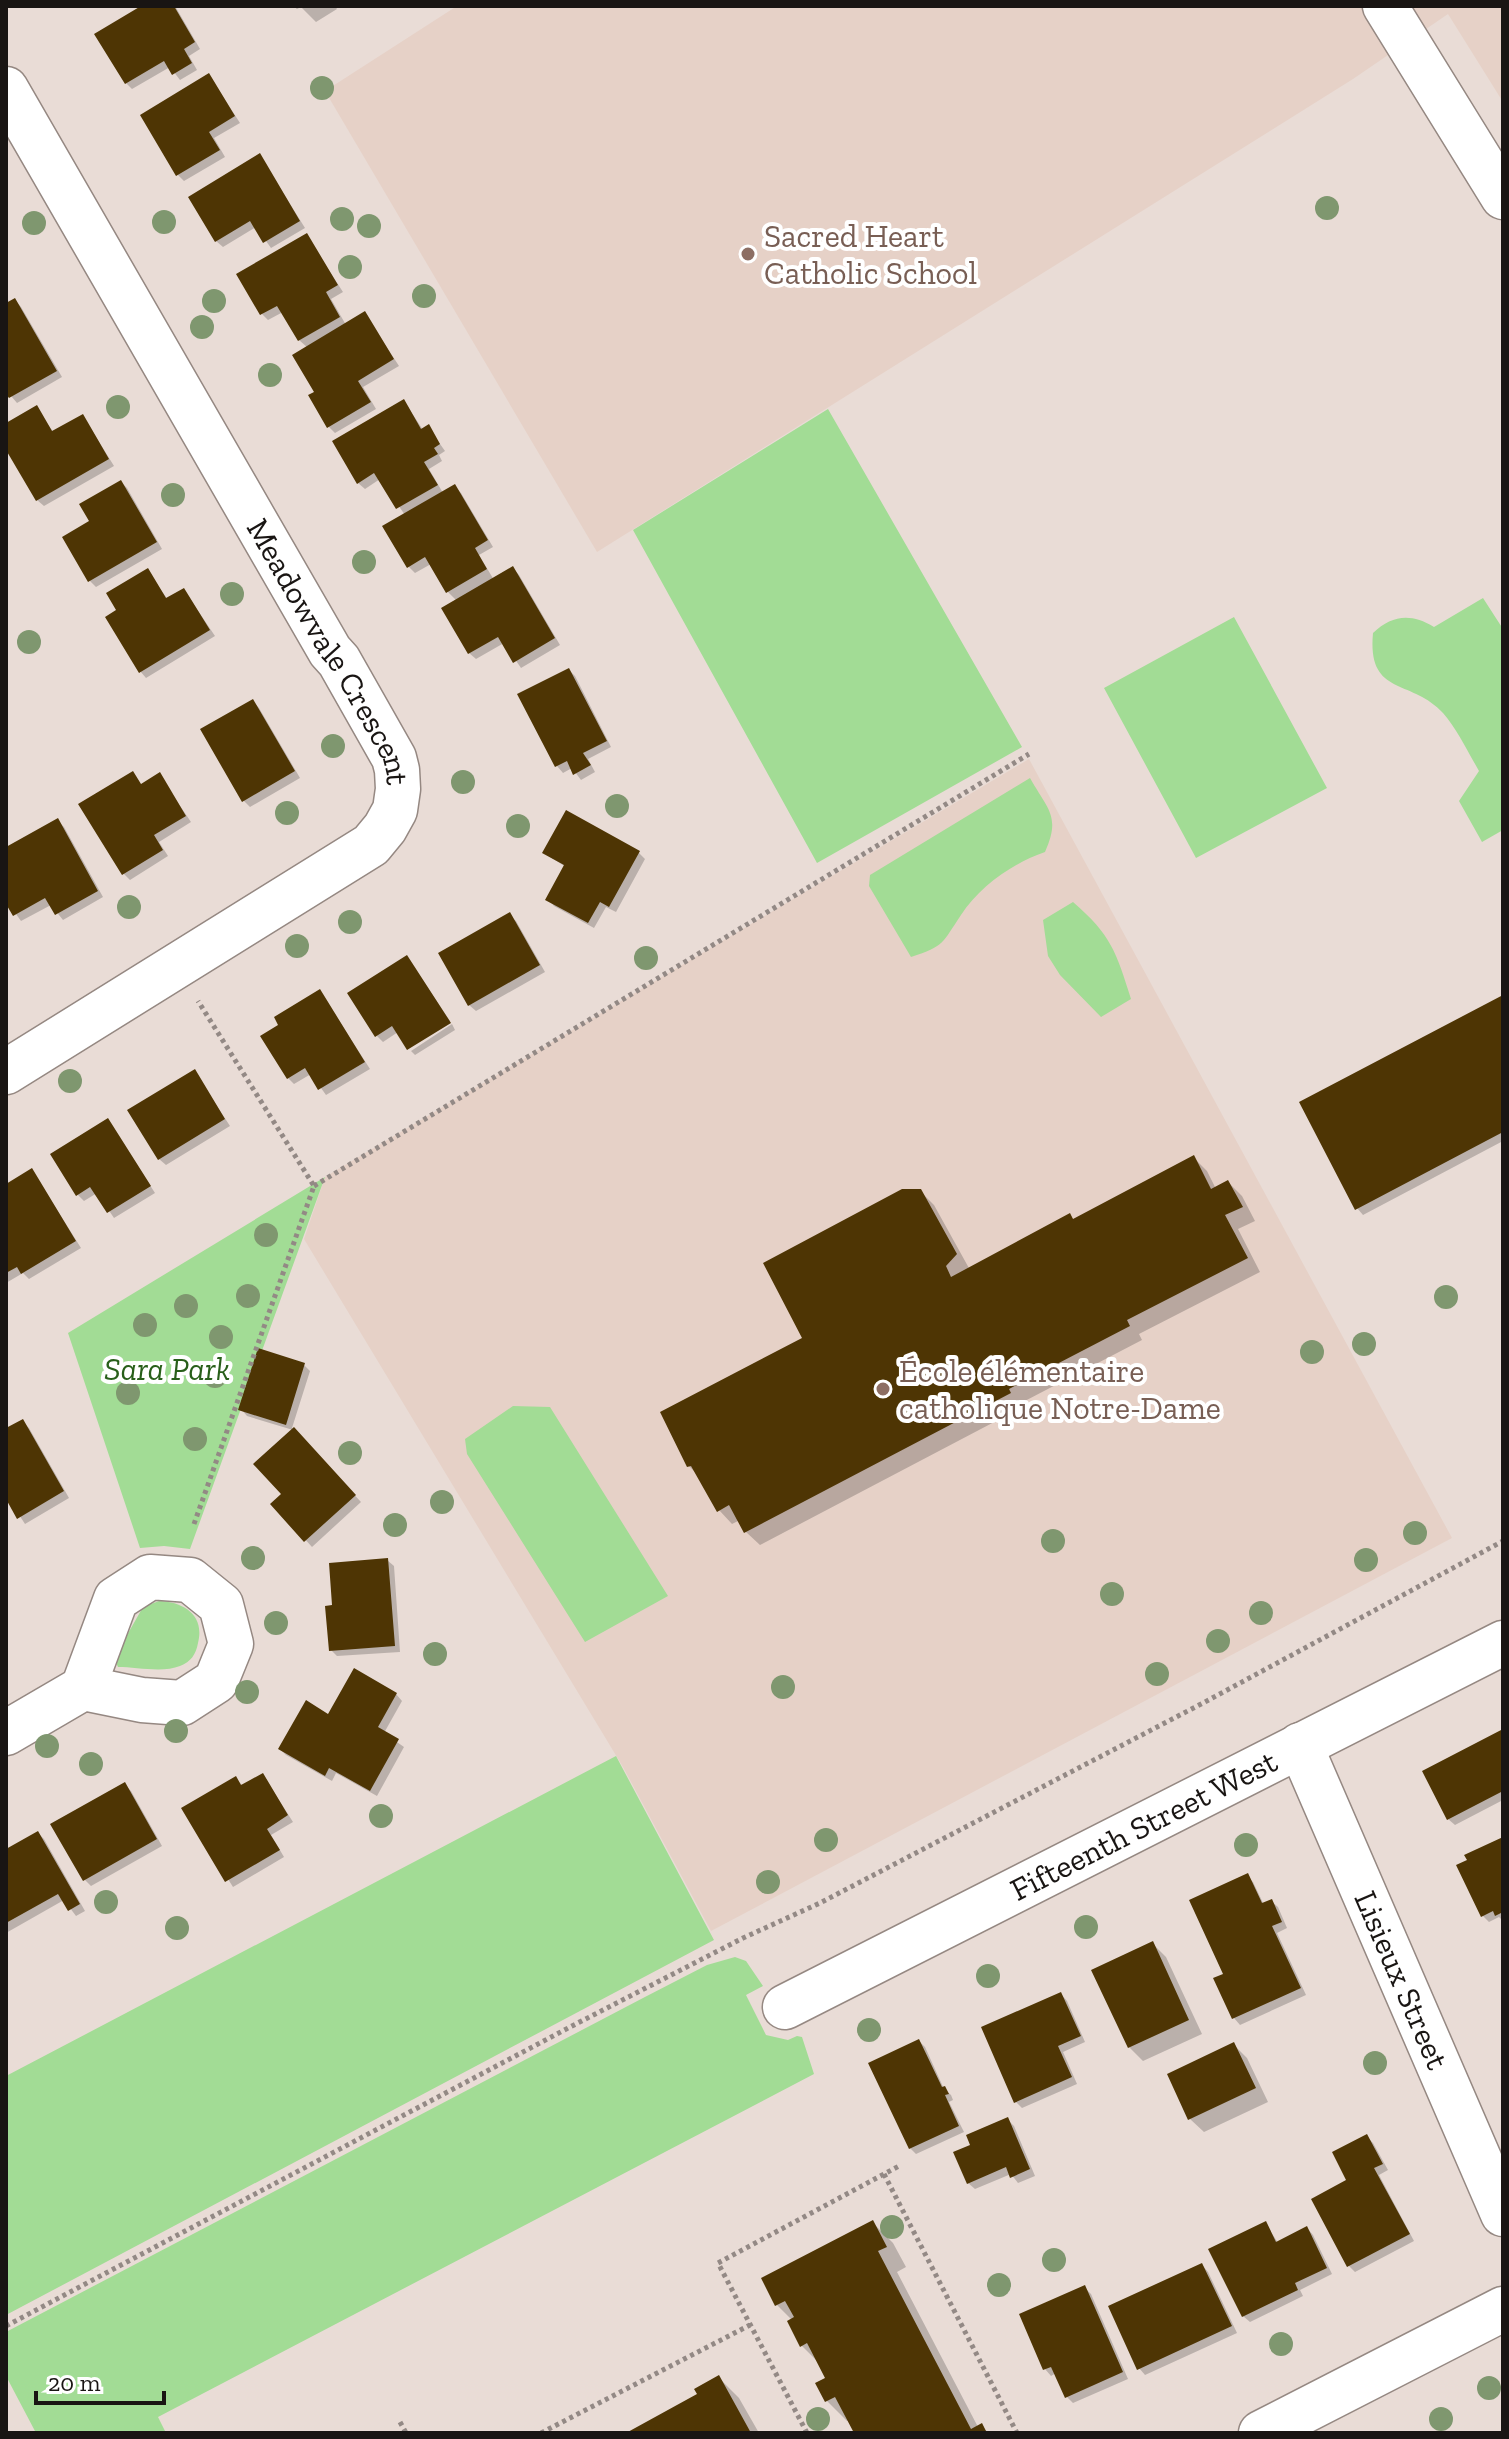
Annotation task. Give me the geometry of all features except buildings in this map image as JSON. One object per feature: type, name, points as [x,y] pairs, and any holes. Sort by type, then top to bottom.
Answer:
[{"type":"street","points":[[1385,6],[1503,197]]},
{"type":"street","name":"Meadowvale Crescent","points":[[6,89],[394,758],[398,789],[395,810],[371,845],[6,1072]]},
{"type":"street","name":"Fifteenth Street West","points":[[785,2007],[1503,1643]]},
{"type":"street","points":[[6,1733],[83,1688]]},
{"type":"street","name":"Lisieux Street","points":[[1300,1745],[1503,2214]]},
{"type":"street","points":[[1261,2433],[1503,2309]]},
{"type":"path","points":[[194,1524],[314,1186],[1029,754]]},
{"type":"path","points":[[176,966],[314,1186]]},
{"type":"path","points":[[6,2326],[570,2027],[743,1938],[820,1903],[1175,1717],[1503,1541]]},
{"type":"path","points":[[807,2433],[718,2263],[899,2166]]},
{"type":"path","points":[[884,2174],[1017,2433]]},
{"type":"path","points":[[541,2433],[751,2325]]},
{"type":"path","points":[[400,2422],[406,2433]]},
{"type":"shaded area","name":"Sacred Heart Catholic School","points":[[457,6],[1503,6],[1503,102],[1448,14],[1353,79],[597,552],[325,91]]},
{"type":"shaded area","name":"École élémentaire catholique Notre-Dame","points":[[1029,759],[1452,1538],[711,1931],[623,1767],[304,1239],[325,1177]]},
{"type":"green space","points":[[828,409],[1022,747],[817,863],[633,530]]},
{"type":"green space","points":[[1483,598],[1503,629],[1503,830],[1482,842],[1459,801],[1479,771],[1443,713],[1431,702],[1394,684],[1377,668],[1373,633],[1387,622],[1402,618],[1426,622],[1434,627]]},
{"type":"green space","points":[[1234,617],[1327,788],[1196,858],[1104,688]]},
{"type":"green space","points":[[1030,778],[1052,821],[1045,852],[1021,862],[998,877],[969,904],[942,942],[911,957],[869,886],[870,875]]},
{"type":"green space","points":[[1073,902],[1096,924],[1111,945],[1131,999],[1101,1017],[1060,975],[1048,956],[1043,920]]},
{"type":"green space","name":"Sara Park","points":[[325,1177],[190,1549],[164,1546],[140,1548],[68,1333]]},
{"type":"green space","points":[[513,1406],[550,1407],[668,1596],[585,1642],[467,1454],[465,1439]]},
{"type":"green space","points":[[159,1601],[184,1607],[195,1618],[199,1633],[194,1654],[187,1662],[173,1668],[118,1667],[114,1658],[143,1607]]},
{"type":"green space","points":[[616,1756],[714,1940],[6,2315],[6,2076]]},
{"type":"green space","points":[[735,1957],[746,1961],[763,1986],[746,1995],[766,2035],[788,2040],[802,2037],[814,2074],[158,2417],[166,2433],[36,2433],[6,2376],[6,2332],[707,1965]]},
{"type":"place","name":"Sacred Heart Catholic School","points":[[748,254]]},
{"type":"place","name":"École élémentaire catholique Notre-Dame","points":[[883,1389]]}]
